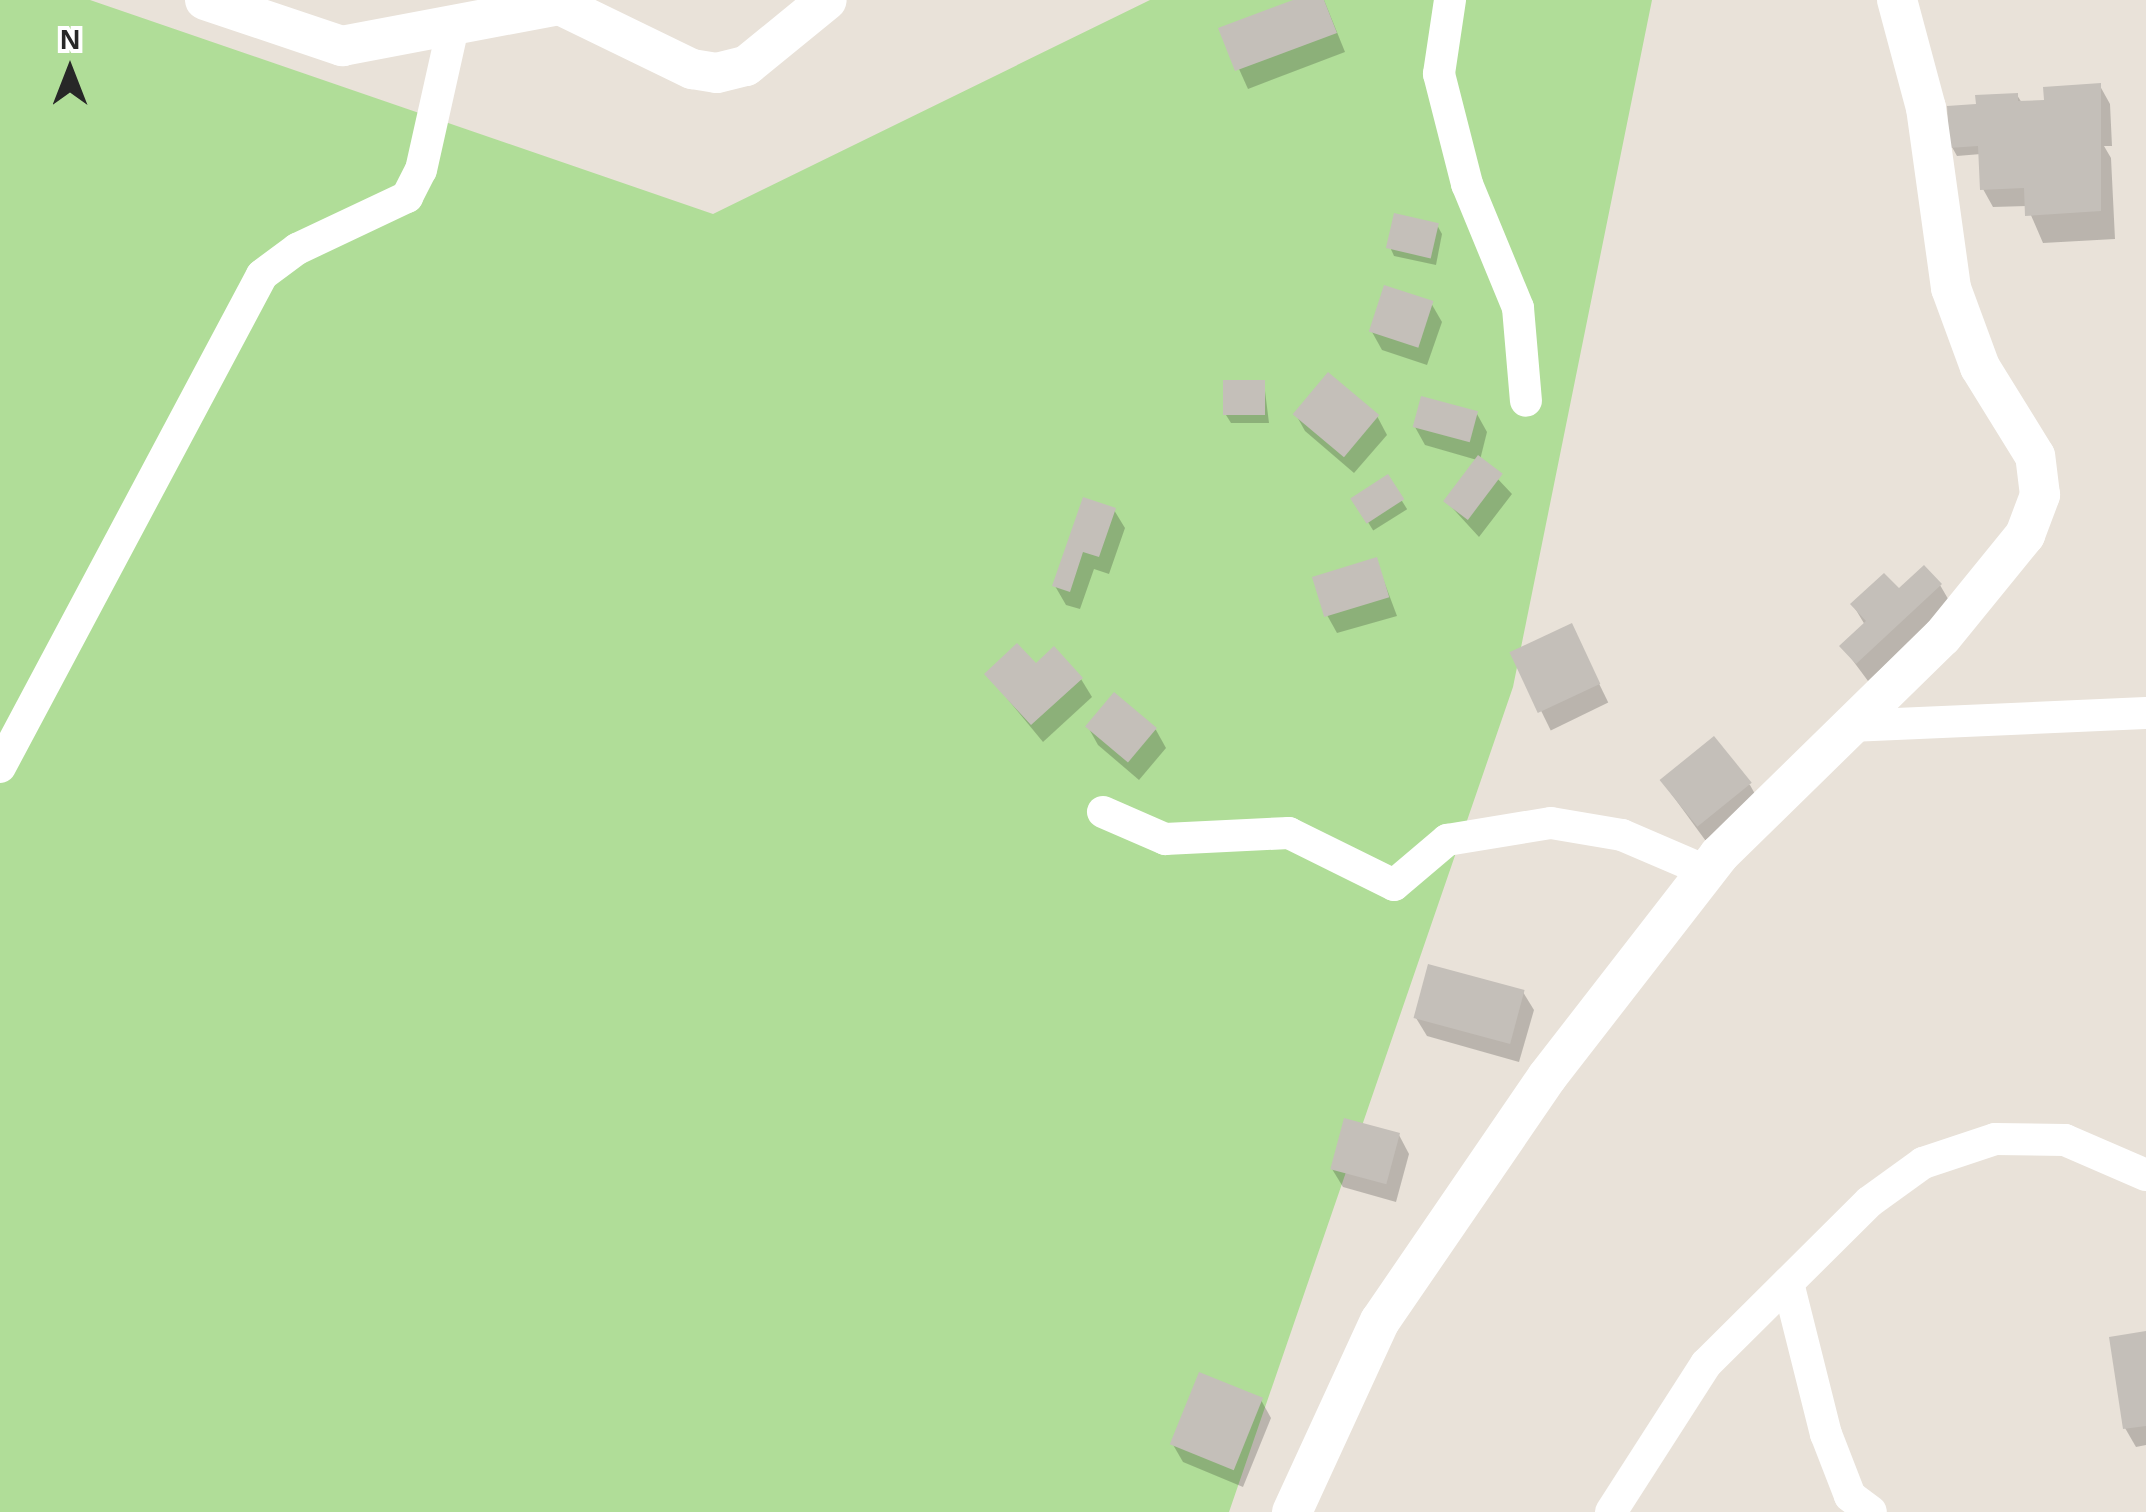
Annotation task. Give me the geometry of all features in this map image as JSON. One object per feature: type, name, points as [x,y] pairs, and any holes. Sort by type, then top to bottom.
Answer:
[{"type":"street","points":[[205,0],[342,46],[562,2],[692,69],[718,73],[746,66],[827,0]]},
{"type":"street","points":[[1450,0],[1439,74],[1462,168],[1518,308],[1526,401]]},
{"type":"street","points":[[1292,1512],[1380,1322],[1547,1077],[1706,871],[1954,622],[2026,535],[2040,495],[2035,456],[1980,367],[1952,288],[1926,108],[1897,0]]},
{"type":"street","points":[[0,767],[262,276],[297,249],[407,197],[421,170],[452,26]]},
{"type":"street","points":[[1850,726],[2146,713]]},
{"type":"street","points":[[1103,812],[1164,839],[1289,834],[1394,885],[1447,840],[1551,823],[1622,836],[1706,871]]},
{"type":"street","points":[[1611,1512],[1706,1364],[1869,1202],[1923,1163],[1994,1138],[2066,1140],[2146,1175]]},
{"type":"street","points":[[1788,1282],[1826,1434],[1850,1496],[1871,1512]]},
{"type":"green space","points":[[0,0],[90,0],[713,214],[1150,0],[1652,0],[1513,687],[1229,1512],[0,1512]]},
{"type":"building","points":[[1293,0],[1324,0],[1337,33],[1235,71],[1218,28]]},
{"type":"building","points":[[2101,83],[2101,211],[2025,216],[2024,188],[1980,190],[1978,146],[1949,148],[1947,106],[1976,104],[1975,95],[2018,93],[2018,101],[2044,100],[2043,87]]},
{"type":"building","points":[[1394,213],[1439,223],[1431,258],[1386,248]]},
{"type":"building","points":[[1384,285],[1433,301],[1418,348],[1369,332]]},
{"type":"building","points":[[1328,372],[1379,415],[1344,457],[1293,414]]},
{"type":"building","points":[[1223,380],[1265,380],[1265,415],[1223,415]]},
{"type":"building","points":[[1421,396],[1478,411],[1470,442],[1413,427]]},
{"type":"building","points":[[1478,455],[1503,474],[1468,520],[1443,501]]},
{"type":"building","points":[[1388,474],[1404,499],[1367,524],[1350,499]]},
{"type":"building","points":[[1083,497],[1116,508],[1099,557],[1083,552],[1070,592],[1052,586]]},
{"type":"building","points":[[1377,557],[1389,597],[1324,617],[1312,577]]},
{"type":"building","points":[[1924,565],[1942,584],[1856,664],[1839,646],[1866,621],[1850,604],[1884,573],[1899,588]]},
{"type":"building","points":[[1572,623],[1600,684],[1538,713],[1509,652]]},
{"type":"building","points":[[1017,643],[1036,663],[1054,646],[1083,678],[1031,725],[984,674]]},
{"type":"building","points":[[1114,692],[1157,728],[1128,762],[1085,726]]},
{"type":"building","points":[[1714,736],[1752,783],[1697,827],[1660,780]]},
{"type":"building","points":[[1428,964],[1525,990],[1510,1044],[1414,1018]]},
{"type":"building","points":[[1344,1118],[1400,1133],[1386,1184],[1330,1169]]},
{"type":"building","points":[[2146,1331],[2146,1426],[2123,1429],[2109,1337]]},
{"type":"building","points":[[1199,1372],[1263,1398],[1234,1470],[1170,1444]]}]
